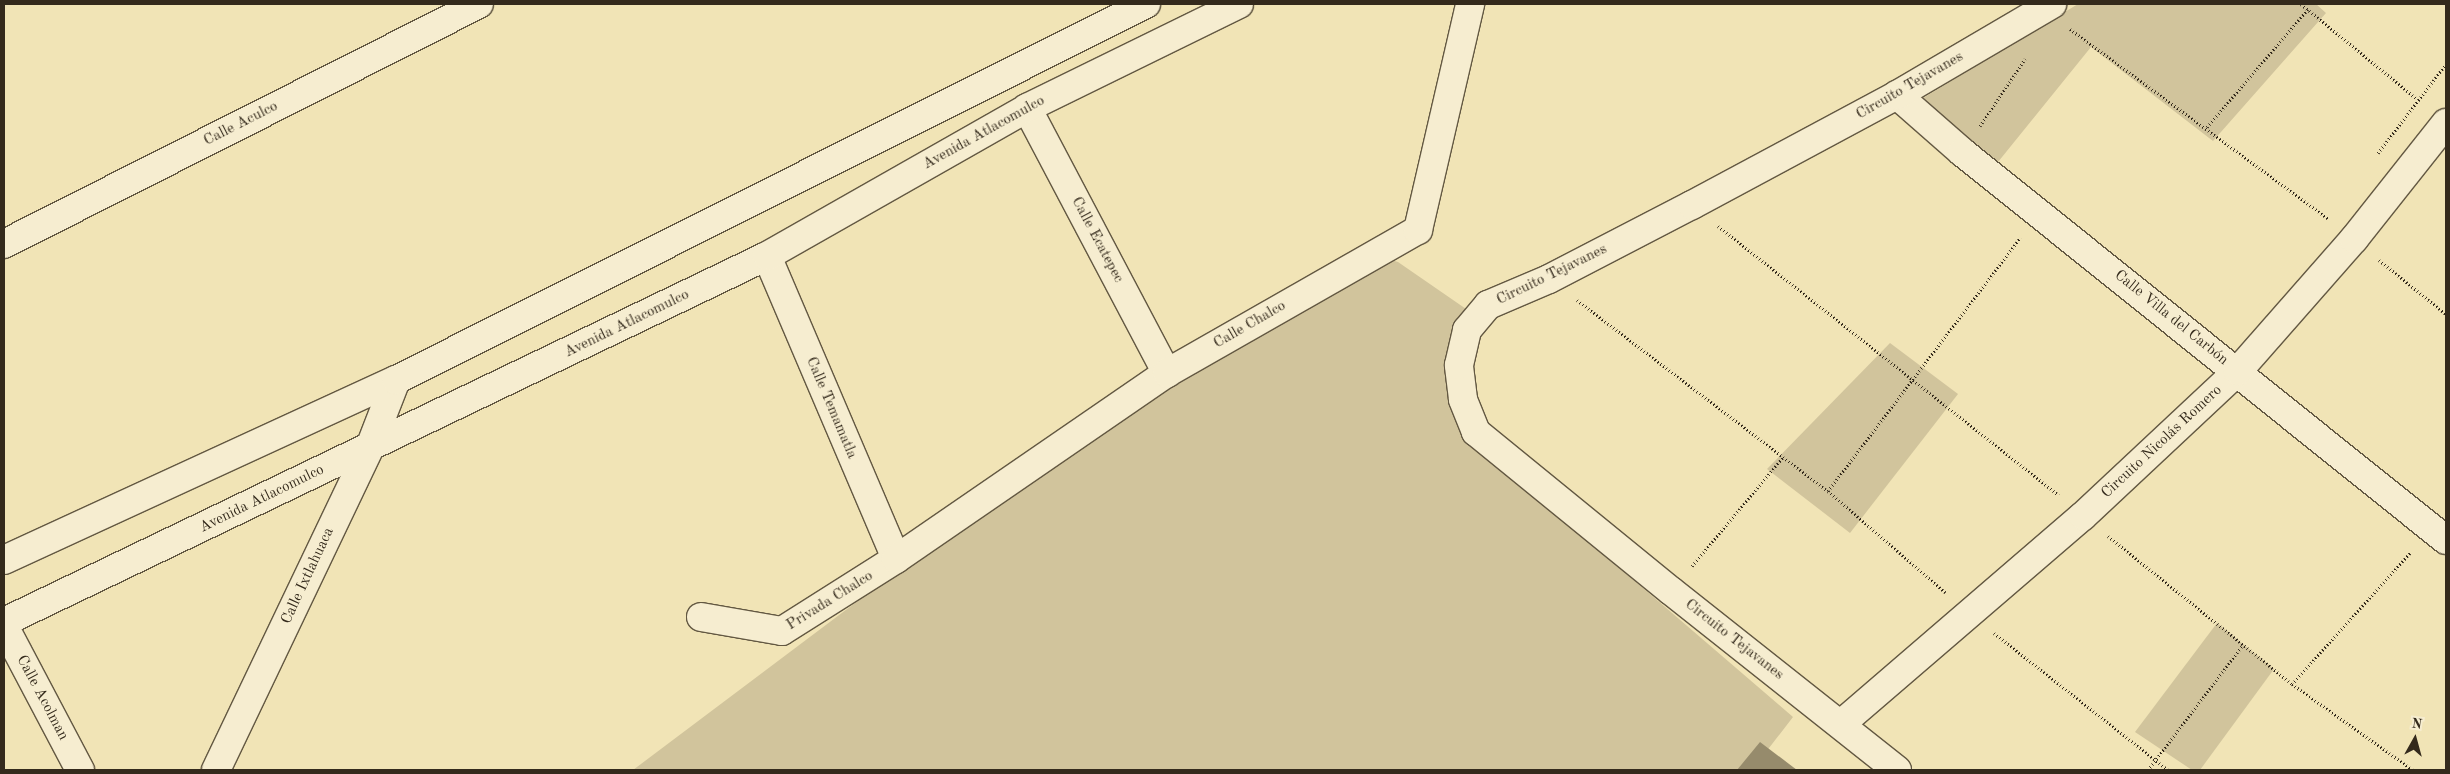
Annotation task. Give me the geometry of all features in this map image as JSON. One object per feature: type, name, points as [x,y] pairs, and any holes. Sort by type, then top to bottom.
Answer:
[{"type":"street","name":"Calle Aculco","points":[[4,244],[479,4]]},
{"type":"street","points":[[4,560],[396,380],[1146,4]]},
{"type":"street","name":"Avenida Atlacomulco","points":[[4,622],[767,256],[1027,108],[1239,4]]},
{"type":"street","name":"Calle Chalco","points":[[896,559],[1167,373],[1418,230],[1470,4]]},
{"type":"street","name":"Circuito Tejavanes","points":[[1897,770],[1670,591],[1476,432],[1463,399],[1459,365],[1468,330],[1488,305],[1549,279],[2056,13]]},
{"type":"street","name":"Calle Villa del Carbón","points":[[1897,95],[1962,152],[2040,212],[2439,534]]},
{"type":"street","name":"Calle Ecatepec","points":[[1027,108],[1167,373]]},
{"type":"street","name":"Circuito Nicolás Romero","points":[[1841,724],[2083,516],[2238,371],[2354,239],[2446,123]]},
{"type":"street","name":"Calle Temamatla","points":[[767,256],[896,559]]},
{"type":"street","name":"Calle Ixtlahuaca","points":[[216,770],[370,447],[396,380]]},
{"type":"street","name":"Privada Chalco","points":[[701,617],[782,631],[896,559]]},
{"type":"street","name":"Calle Acolman","points":[[4,626],[80,770]]},
{"type":"path","points":[[2301,4],[2446,123]]},
{"type":"path","points":[[2206,127],[2308,9]]},
{"type":"path","points":[[2056,13],[2354,239],[2446,314]]},
{"type":"path","points":[[1962,152],[2026,57]]},
{"type":"path","points":[[2376,155],[2417,99],[2446,64]]},
{"type":"path","points":[[1692,205],[2292,684],[2413,770]]},
{"type":"path","points":[[1828,491],[2040,212]]},
{"type":"path","points":[[2323,227],[2335,212]]},
{"type":"path","points":[[1549,279],[1828,491],[1969,614],[2168,770]]},
{"type":"path","points":[[1670,591],[1783,456]]},
{"type":"path","points":[[2292,684],[2439,534]]},
{"type":"path","points":[[2148,770],[2243,645]]},
{"type":"shaded area","points":[[2078,4],[2316,4],[2326,13],[2213,141],[2091,47],[1998,162],[1920,100]]},
{"type":"shaded area","points":[[1378,256],[1398,262],[1469,311],[1466,436],[1793,717],[1752,770],[633,770],[899,570],[1173,378]]},
{"type":"shaded area","points":[[1890,343],[1958,394],[1850,533],[1767,469]]},
{"type":"shaded area","points":[[2217,623],[2274,669],[2200,770],[2192,770],[2135,732]]},
{"type":"building","points":[[1760,742],[1797,770],[1737,770]]}]
